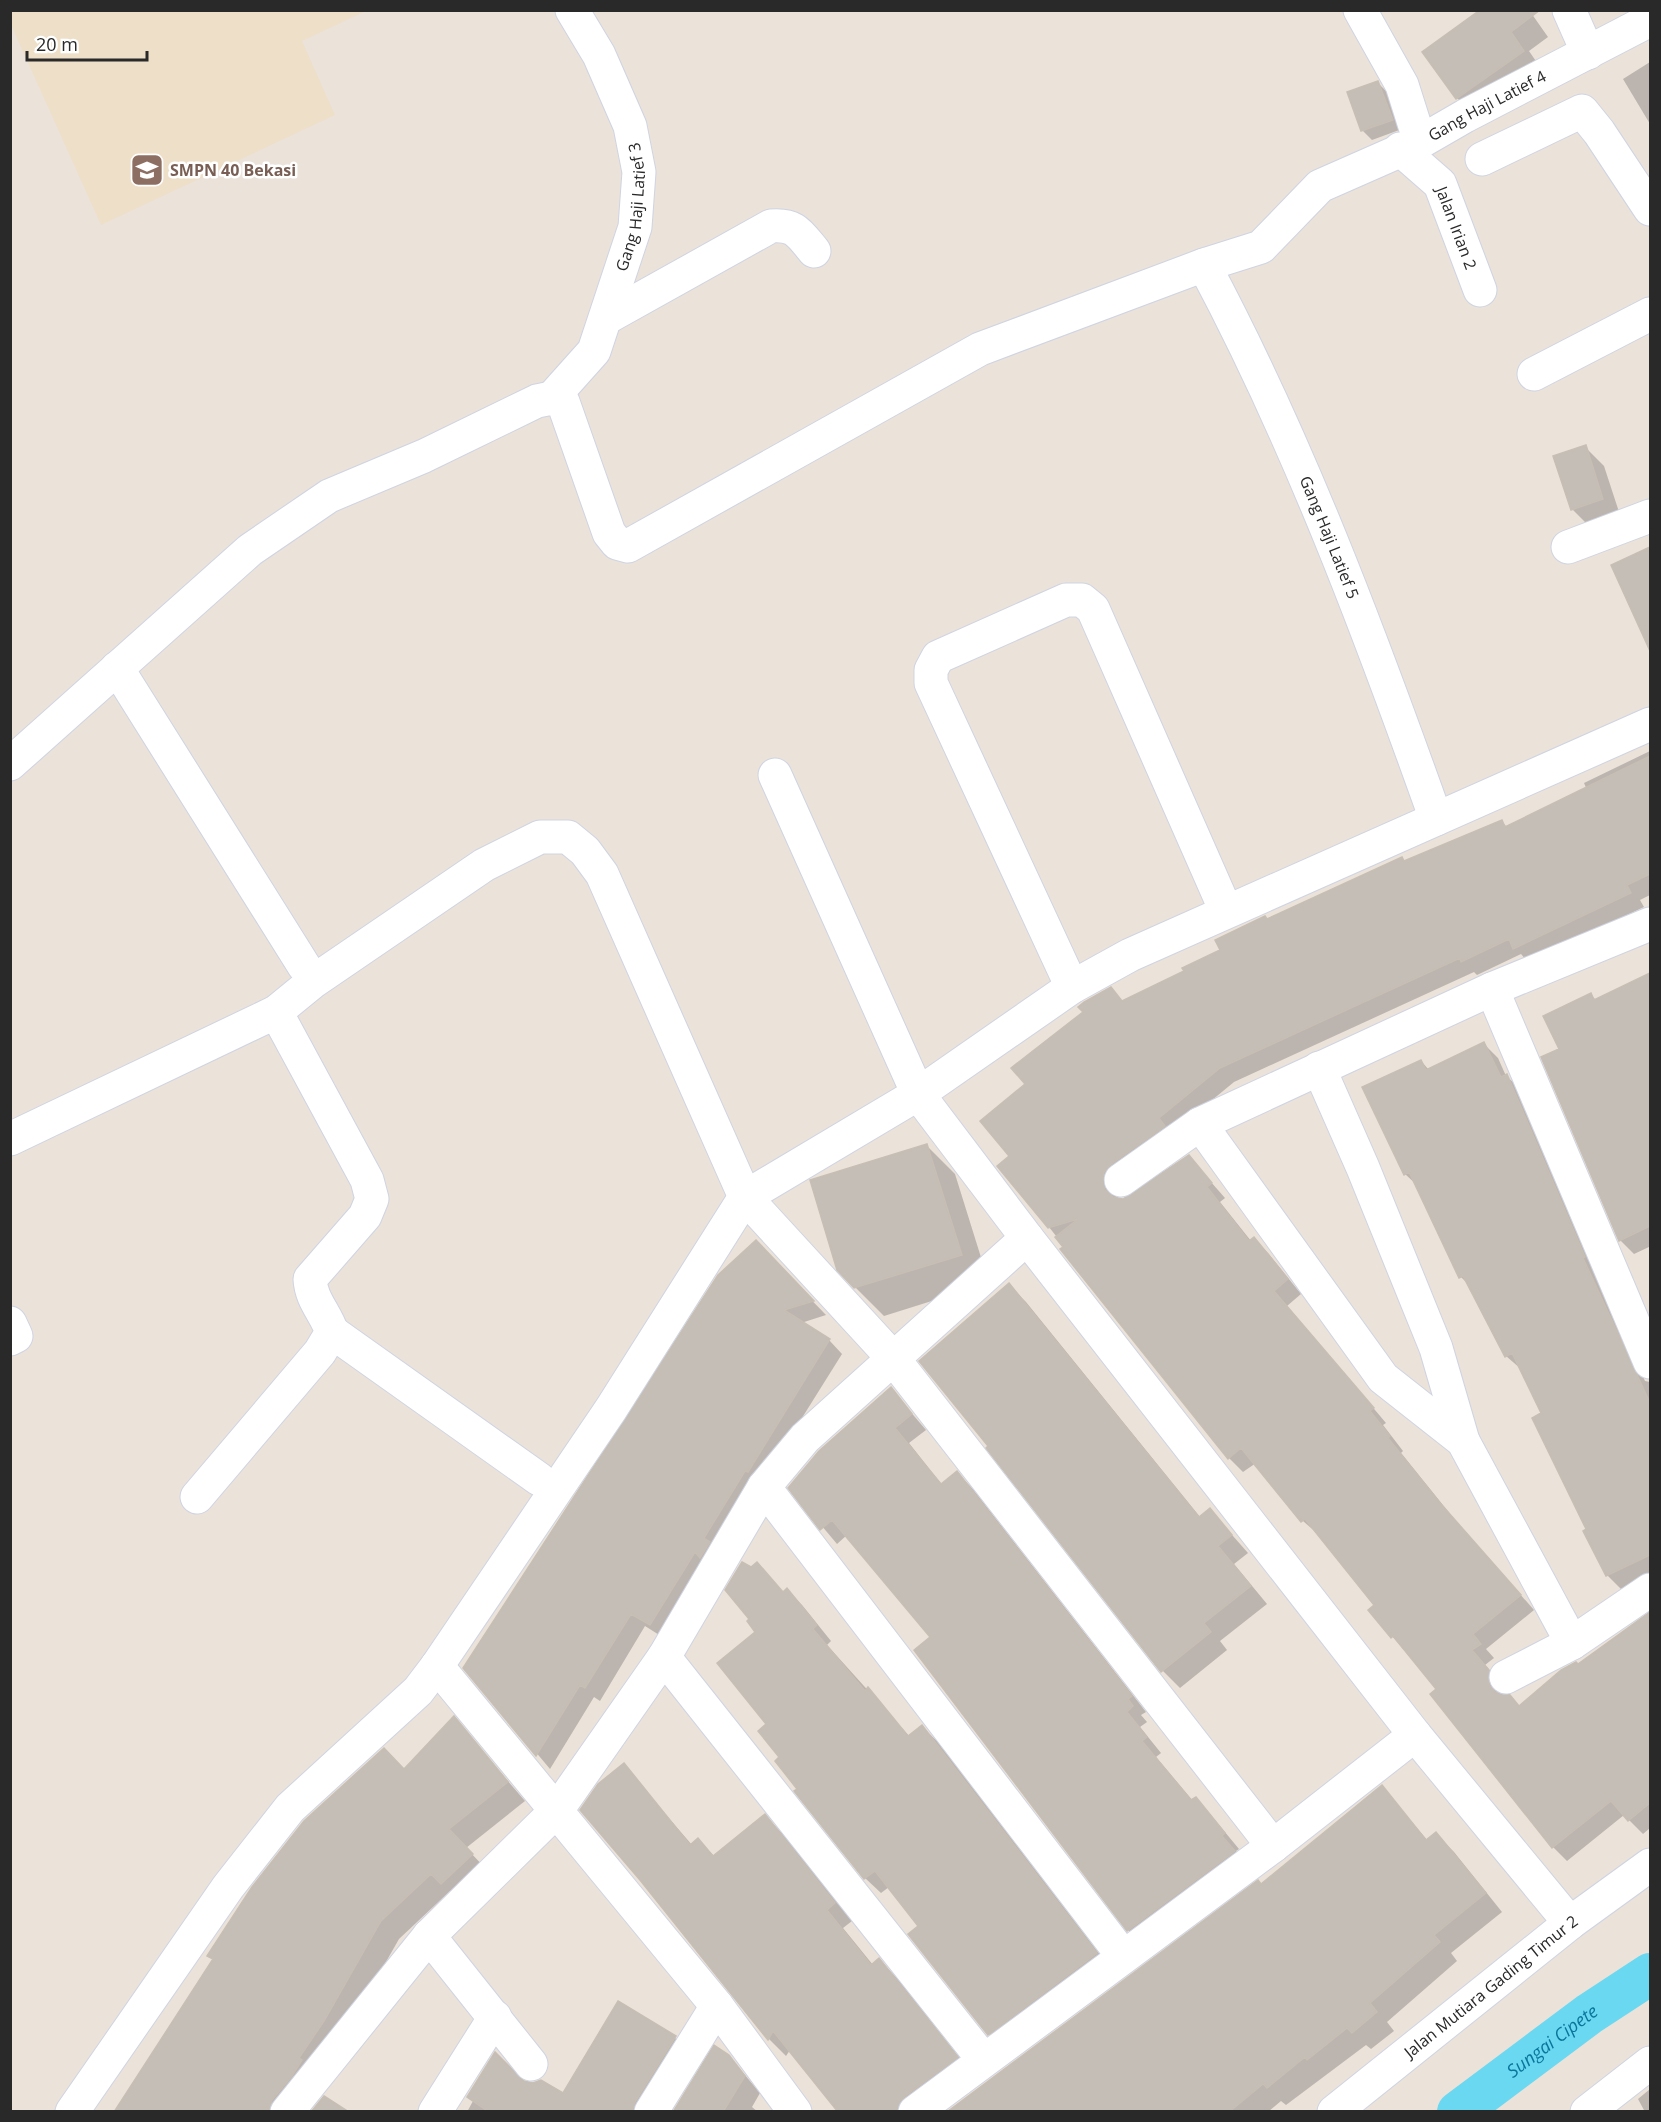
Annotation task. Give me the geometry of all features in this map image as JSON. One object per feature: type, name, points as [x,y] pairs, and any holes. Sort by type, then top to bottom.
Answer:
[{"type":"street","name":"Gang Haji Latief 3","points":[[552,399],[594,351],[635,227],[639,172],[630,126],[599,55],[572,10]]},
{"type":"street","name":"Gang Haji Latief 4","points":[[1360,10],[1402,85],[1410,146],[1650,20]]},
{"type":"street","points":[[1569,10],[1588,53]]},
{"type":"street","points":[[1482,159],[1582,111],[1599,132],[1650,209]]},
{"type":"street","points":[[10,764],[250,550],[329,496],[424,456],[537,401],[552,399],[563,402],[609,533],[617,543],[628,546],[980,349],[1204,265],[1262,247],[1320,186],[1410,146]]},
{"type":"street","name":"Jalan Irian 2","points":[[1410,146],[1440,184],[1479,290]]},
{"type":"street","points":[[606,318],[771,226],[787,225],[798,232],[814,251]]},
{"type":"street","name":"Gang Haji Latief 5","points":[[1204,265],[1248,346],[1312,497],[1401,719],[1436,819]]},
{"type":"street","points":[[1534,374],[1650,314]]},
{"type":"street","points":[[1568,547],[1650,516]]},
{"type":"street","points":[[1072,987],[932,683],[931,670],[938,657],[1066,600],[1082,600],[1093,609],[1226,911]]},
{"type":"street","points":[[117,668],[304,966]]},
{"type":"street","points":[[72,2112],[228,1887],[290,1808],[418,1691],[437,1666],[611,1408],[745,1197],[918,1094],[1072,987],[1131,955],[1650,724]]},
{"type":"street","points":[[775,775],[918,1094],[1027,1238],[1415,1735],[1570,1923]]},
{"type":"street","points":[[10,1139],[276,1012],[314,981],[484,865],[540,837],[568,837],[585,851],[602,874],[745,1197],[892,1357],[1273,1846]]},
{"type":"street","points":[[1121,1180],[1200,1124],[1492,989],[1650,924]]},
{"type":"street","points":[[1492,989],[1650,1362]]},
{"type":"street","points":[[276,1012],[367,1180],[372,1199],[365,1216],[310,1279],[311,1296],[326,1316],[332,1332],[538,1479]]},
{"type":"street","points":[[1319,1068],[1363,1168],[1436,1348],[1462,1440],[1572,1643]]},
{"type":"street","points":[[1200,1124],[1383,1378],[1462,1440]]},
{"type":"street","points":[[287,2112],[429,1936],[557,1810],[664,1657],[764,1487],[805,1438],[892,1357],[1027,1238]]},
{"type":"street","points":[[10,1323],[16,1336],[10,1339]]},
{"type":"street","points":[[196,1497],[320,1352],[332,1332]]},
{"type":"street","points":[[764,1487],[1123,1956]]},
{"type":"street","points":[[1506,1677],[1572,1643],[1650,1590]]},
{"type":"street","points":[[664,1657],[983,2059]]},
{"type":"street","points":[[437,1666],[717,2006],[795,2112]]},
{"type":"street","points":[[915,2112],[983,2059],[1273,1846],[1415,1735]]},
{"type":"street","name":"Jalan Mutiara Gading Timur 2","points":[[1334,2112],[1570,1923],[1650,1865]]},
{"type":"street","points":[[429,1936],[531,2064]]},
{"type":"street","points":[[651,2112],[717,2006]]},
{"type":"street","points":[[435,2112],[495,2017]]},
{"type":"street","points":[[1587,2112],[1650,2063]]},
{"type":"shaded area","name":"SMPN 40 Bekasi","points":[[10,11],[366,11],[302,41],[335,115],[101,225],[11,25]]},
{"type":"building","points":[[1480,10],[1540,10],[1511,32],[1524,51],[1456,99],[1422,52]]},
{"type":"building","points":[[1378,81],[1393,120],[1361,131],[1347,92]]},
{"type":"building","points":[[1586,445],[1603,499],[1571,510],[1553,456]]},
{"type":"building","points":[[1650,547],[1650,651],[1611,565]]},
{"type":"building","points":[[1650,756],[1650,874],[1627,885],[1631,893],[1513,949],[1509,939],[1461,962],[1460,958],[1220,1068],[1159,1118],[1165,1126],[1110,1165],[1104,1172],[1102,1181],[1105,1190],[1113,1197],[1123,1199],[1189,1155],[1212,1183],[1207,1187],[1249,1241],[1254,1237],[1288,1279],[1274,1291],[1374,1408],[1370,1411],[1390,1436],[1388,1438],[1441,1504],[1521,1595],[1473,1634],[1481,1644],[1472,1650],[1489,1670],[1489,1685],[1495,1692],[1510,1695],[1519,1706],[1561,1670],[1576,1662],[1578,1664],[1650,1612],[1650,1803],[1628,1821],[1611,1801],[1552,1848],[1430,1694],[1436,1689],[1393,1636],[1391,1638],[1368,1610],[1374,1605],[1305,1519],[1301,1522],[1241,1448],[1228,1459],[1060,1249],[1063,1247],[1055,1237],[1078,1219],[1048,1228],[997,1166],[1009,1156],[980,1121],[1025,1084],[1011,1068],[1083,1012],[1078,1007],[1084,1002],[1111,987],[1122,1001],[1184,971],[1182,968],[1220,950],[1215,940],[1265,916],[1267,919],[1402,857],[1404,861],[1502,820],[1505,827]]},
{"type":"building","points":[[1650,973],[1650,1226],[1619,1241],[1541,1057],[1559,1049],[1543,1016],[1591,993],[1594,1000]]},
{"type":"building","points":[[1484,1042],[1501,1077],[1507,1074],[1585,1257],[1583,1258],[1650,1403],[1650,1555],[1606,1576],[1583,1531],[1586,1529],[1532,1418],[1541,1413],[1512,1353],[1505,1357],[1463,1276],[1459,1278],[1409,1172],[1404,1175],[1362,1087],[1421,1060],[1426,1070]]},
{"type":"building","points":[[927,1144],[962,1255],[854,1288],[837,1270],[810,1180]]},
{"type":"building","points":[[756,1240],[814,1301],[784,1310],[830,1339],[748,1472],[745,1471],[704,1538],[710,1542],[700,1558],[695,1552],[650,1625],[631,1614],[585,1688],[580,1685],[536,1756],[463,1668],[718,1275]]},
{"type":"building","points":[[1009,1283],[1199,1517],[1210,1508],[1232,1535],[1218,1546],[1251,1586],[1204,1623],[1211,1632],[1161,1672],[986,1448],[988,1446],[919,1361]]},
{"type":"building","points":[[891,1387],[912,1414],[895,1428],[941,1484],[957,1471],[1132,1696],[1128,1699],[1133,1706],[1127,1712],[1147,1737],[1142,1741],[1191,1800],[1196,1797],[1225,1833],[1222,1836],[1235,1851],[1127,1931],[914,1650],[930,1637],[832,1520],[820,1530],[788,1488],[819,1451]]},
{"type":"building","points":[[742,1562],[751,1567],[757,1562],[783,1592],[787,1588],[817,1625],[813,1629],[865,1691],[868,1687],[908,1736],[922,1725],[1097,1953],[988,2035],[908,1934],[918,1926],[875,1871],[864,1879],[794,1791],[797,1789],[775,1761],[779,1757],[758,1731],[766,1724],[717,1663],[755,1632],[747,1621],[749,1619],[725,1590]]},
{"type":"building","points":[[454,1716],[508,1782],[449,1829],[473,1854],[441,1884],[431,1874],[381,1921],[324,2021],[299,2058],[302,2060],[272,2100],[269,2112],[114,2112],[213,1959],[207,1956],[252,1887],[304,1821],[384,1748],[404,1769]]},
{"type":"building","points":[[624,1763],[690,1845],[698,1838],[713,1856],[765,1814],[835,1903],[827,1910],[871,1965],[879,1958],[958,2057],[904,2097],[897,2112],[838,2112],[773,2031],[768,2040],[640,1880],[580,1810],[598,1784]]},
{"type":"building","points":[[1382,1785],[1426,1840],[1436,1832],[1486,1893],[1434,1935],[1440,1942],[1370,2003],[1377,2012],[1352,2033],[1347,2028],[1307,2060],[1305,2057],[1267,2088],[1263,2084],[1229,2112],[947,2112],[1258,1880],[1261,1884]]},
{"type":"building","points":[[618,2001],[676,2036],[635,2102],[632,2112],[489,2112],[467,2097],[495,2052],[524,2081],[533,2083],[541,2080],[563,2093]]},
{"type":"building","points":[[714,2045],[729,2055],[745,2076],[723,2112],[673,2112]]},
{"type":"building","points":[[324,2096],[349,2112],[311,2112]]},
{"type":"waterway","name":"Sungai Cipete","points":[[1458,2112],[1589,2014],[1650,1974]]},
{"type":"place","name":"SMPN 40 Bekasi","points":[[147,170]]}]
